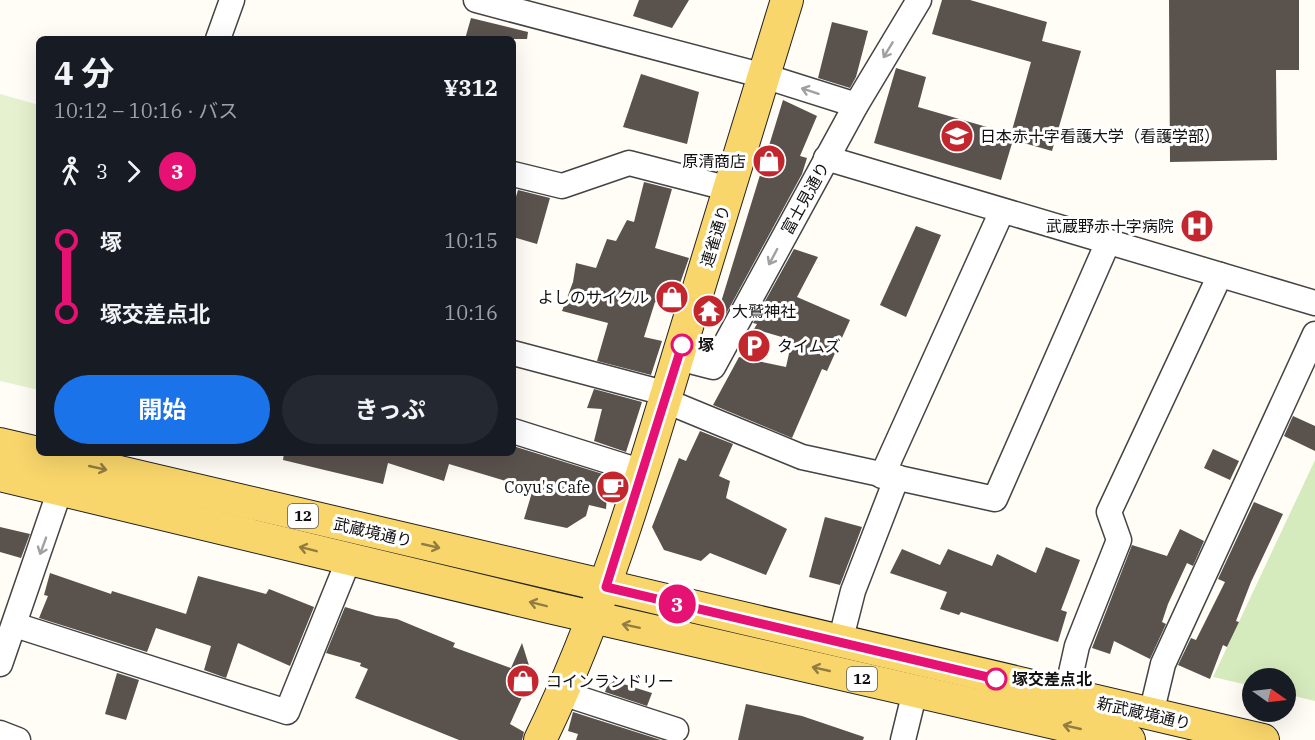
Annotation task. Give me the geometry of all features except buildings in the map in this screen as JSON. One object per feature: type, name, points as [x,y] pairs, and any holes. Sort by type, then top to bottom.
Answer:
[{"type":"main road","name":"連雀通り","points":[[540,740],[595,618],[606,587],[667,397],[787,0]]},
{"type":"main road","name":"武蔵境通り","points":[[0,444],[36,452]]},
{"type":"main road","name":"武蔵境通り","points":[[51,456],[606,587]]},
{"type":"main road","name":"武蔵境通り","points":[[0,475],[595,618]]},
{"type":"main road","name":"新武蔵境通り","points":[[606,587],[1263,740]]},
{"type":"main road","name":"新武蔵境通り","points":[[595,618],[1129,740]]},
{"type":"street","points":[[219,36],[232,0]]},
{"type":"street","points":[[476,0],[764,76],[856,105]]},
{"type":"street","name":"富士見通り","points":[[678,358],[712,367],[826,158],[919,0]]},
{"type":"street","points":[[826,158],[1315,303]]},
{"type":"street","points":[[516,175],[562,186],[629,163],[730,189]]},
{"type":"street","points":[[840,642],[853,591],[890,476],[1002,212]]},
{"type":"street","points":[[516,354],[667,397],[802,457],[995,499],[1108,242]]},
{"type":"street","points":[[1066,695],[1077,646],[1119,540],[1109,512],[1220,275]]},
{"type":"street","points":[[1151,714],[1163,664],[1315,334]]},
{"type":"street","points":[[516,432],[643,472]]},
{"type":"street","points":[[1,656],[15,625],[60,490]]},
{"type":"street","points":[[15,625],[287,712],[349,559]]},
{"type":"street","points":[[903,740],[915,691]]},
{"type":"street","points":[[562,693],[676,730]]},
{"type":"street","points":[[0,733],[18,740]]},
{"type":"green space","points":[[0,94],[36,104],[36,389],[0,381]]},
{"type":"green space","points":[[1315,460],[1315,701],[1296,696],[1296,668],[1242,668],[1242,684],[1213,677]]},
{"type":"bus line","name":"3","points":[[682,345],[606,587],[996,679]]},
{"type":"place","name":"日本赤十字看護大学（看護学部）","points":[[957,136]]},
{"type":"place","name":"原清商店","points":[[769,161]]},
{"type":"place","name":"武蔵野赤十字病院","points":[[1197,226]]},
{"type":"place","name":"よしのサイクル","points":[[672,297]]},
{"type":"place","name":"大鷲神社","points":[[709,311]]},
{"type":"place","name":"塚","points":[[682,345]]},
{"type":"place","name":"タイムズ","points":[[754,346]]},
{"type":"place","name":"Coyu's Cafe","points":[[613,487]]},
{"type":"place","name":"塚交差点北","points":[[996,679]]},
{"type":"place","name":"コインランドリー","points":[[523,681]]}]
